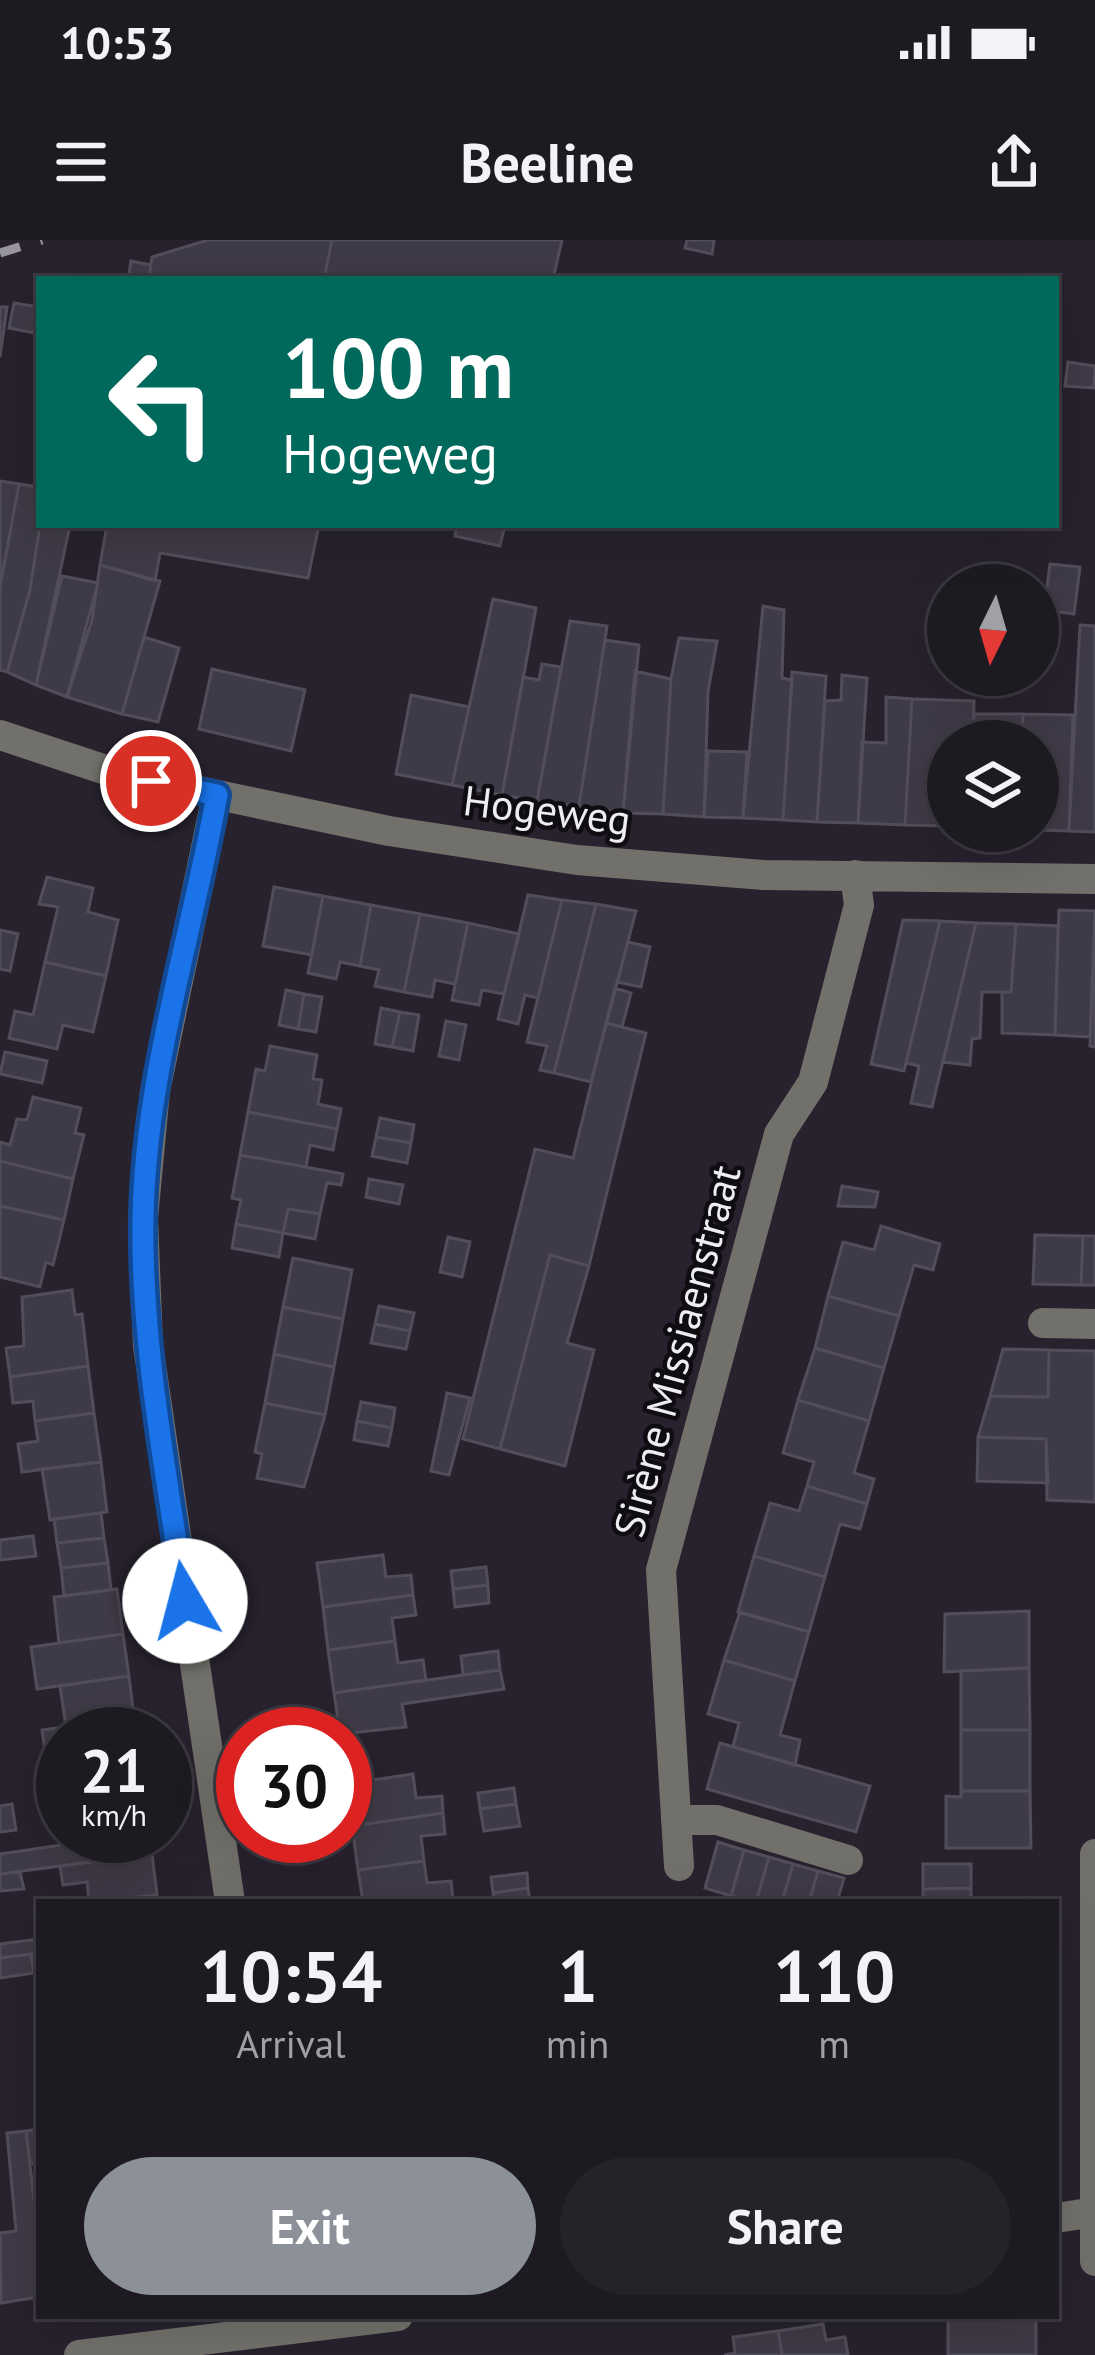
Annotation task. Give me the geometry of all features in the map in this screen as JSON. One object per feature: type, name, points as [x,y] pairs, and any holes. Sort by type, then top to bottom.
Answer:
[{"type":"street","name":"Hogeweg","points":[[0,735],[107,771],[217,795],[389,831],[577,860],[764,875],[1095,879]]},
{"type":"street","points":[[217,795],[155,1091],[143,1218],[148,1345],[230,1899]]},
{"type":"street","name":"Sirène Missiaenstraat","points":[[679,1866],[661,1570],[779,1134],[813,1082],[859,905],[854,874]]},
{"type":"street","points":[[1043,1323],[1095,1324]]},
{"type":"street","points":[[676,1820],[717,1820],[848,1860]]},
{"type":"street","points":[[1095,1854],[1095,2261]]},
{"type":"street","points":[[1059,2218],[1095,2212]]},
{"type":"street","points":[[79,2355],[294,2334],[381,2319]]},
{"type":"building","points":[[208,240],[332,240],[325,276],[149,276],[152,257]]},
{"type":"building","points":[[332,240],[562,240],[554,276],[325,276]]},
{"type":"building","points":[[687,240],[714,240],[712,254],[685,248]]},
{"type":"building","points":[[131,261],[151,265],[149,276],[128,276]]},
{"type":"building","points":[[14,303],[36,307],[35,333],[9,328]]},
{"type":"building","points":[[0,307],[7,307],[0,357]]},
{"type":"building","points":[[1068,362],[1095,366],[1094,388],[1065,386]]},
{"type":"building","points":[[0,481],[19,484],[0,587]]},
{"type":"building","points":[[19,484],[36,487],[40,528],[30,590],[7,672],[0,670],[0,587]]},
{"type":"building","points":[[40,528],[69,528],[36,685],[7,672],[30,590]]},
{"type":"building","points":[[106,528],[318,528],[308,578],[160,553],[155,581],[100,565]]},
{"type":"building","points":[[456,528],[504,528],[500,546],[455,536]]},
{"type":"building","points":[[100,565],[160,581],[122,714],[67,697],[92,620]]},
{"type":"building","points":[[1059,565],[1080,567],[1074,614],[1059,612]]},
{"type":"building","points":[[62,576],[98,583],[67,697],[36,685]]},
{"type":"building","points":[[493,599],[536,608],[502,795],[452,785]]},
{"type":"building","points":[[763,606],[784,610],[782,678],[792,680],[783,820],[743,818]]},
{"type":"building","points":[[570,621],[607,626],[579,806],[537,801]]},
{"type":"building","points":[[1080,625],[1095,626],[1095,832],[1069,831]]},
{"type":"building","points":[[144,637],[179,648],[158,722],[122,714]]},
{"type":"building","points":[[679,638],[717,641],[708,692],[704,817],[663,814],[671,679]]},
{"type":"building","points":[[605,640],[639,645],[623,813],[579,806]]},
{"type":"building","points":[[542,664],[561,667],[537,801],[502,795],[523,677],[539,680]]},
{"type":"building","points":[[212,669],[305,690],[291,751],[199,729]]},
{"type":"building","points":[[635,671],[671,679],[663,814],[623,813]]},
{"type":"building","points":[[792,672],[826,676],[817,822],[783,820]]},
{"type":"building","points":[[842,675],[867,678],[858,823],[817,822],[825,701],[841,700]]},
{"type":"building","points":[[411,695],[469,707],[452,785],[396,774]]},
{"type":"building","points":[[886,697],[912,699],[905,825],[858,823],[862,742],[886,743]]},
{"type":"building","points":[[912,699],[974,701],[974,720],[927,720],[927,826],[905,825]]},
{"type":"building","points":[[974,714],[1023,714],[1023,720],[974,720]]},
{"type":"building","points":[[1023,714],[1073,715],[1069,831],[1059,831],[1059,720],[1023,720]]},
{"type":"building","points":[[708,751],[747,752],[743,818],[704,817]]},
{"type":"building","points":[[47,877],[93,888],[88,912],[118,920],[106,976],[45,962],[58,907],[39,904]]},
{"type":"building","points":[[274,887],[323,896],[312,955],[263,946]]},
{"type":"building","points":[[528,895],[562,900],[538,998],[525,995],[518,1024],[498,1019]]},
{"type":"building","points":[[323,896],[371,905],[360,966],[340,962],[336,979],[308,973]]},
{"type":"building","points":[[562,900],[596,904],[554,1073],[540,1070],[547,1046],[527,1042]]},
{"type":"building","points":[[596,904],[636,911],[591,1082],[554,1073]]},
{"type":"building","points":[[371,905],[420,914],[404,992],[375,986],[379,970],[360,966]]},
{"type":"building","points":[[1059,910],[1095,911],[1090,1037],[1055,1035]]},
{"type":"building","points":[[420,914],[468,923],[455,984],[435,980],[432,997],[404,992]]},
{"type":"building","points":[[1095,916],[1095,1047],[1090,1046]]},
{"type":"building","points":[[903,920],[940,921],[904,1071],[871,1064]]},
{"type":"building","points":[[940,921],[976,923],[932,1107],[911,1103],[919,1066],[906,1063]]},
{"type":"building","points":[[468,923],[519,934],[504,994],[482,990],[479,1005],[452,1000]]},
{"type":"building","points":[[976,923],[1016,924],[1011,992],[982,992],[980,1038],[972,1039],[970,1065],[943,1062]]},
{"type":"building","points":[[1016,924],[1058,926],[1055,1035],[1002,1033],[1002,992],[1011,992]]},
{"type":"building","points":[[0,930],[18,934],[10,971],[0,969]]},
{"type":"building","points":[[628,942],[650,947],[641,987],[617,982]]},
{"type":"building","points":[[45,962],[106,976],[93,1032],[63,1025],[57,1049],[9,1038],[15,1011],[33,1015]]},
{"type":"building","points":[[615,988],[631,993],[622,1027],[606,1023]]},
{"type":"building","points":[[286,990],[304,994],[298,1029],[279,1025]]},
{"type":"building","points":[[304,994],[322,997],[316,1032],[298,1029]]},
{"type":"building","points":[[381,1008],[400,1012],[392,1047],[375,1044]]},
{"type":"building","points":[[400,1012],[419,1015],[413,1051],[392,1047]]},
{"type":"building","points":[[446,1021],[466,1025],[459,1060],[439,1056]]},
{"type":"building","points":[[606,1023],[646,1033],[589,1266],[550,1255],[500,1449],[463,1439],[535,1149],[573,1158]]},
{"type":"building","points":[[270,1046],[317,1055],[313,1079],[322,1080],[318,1104],[341,1109],[337,1129],[248,1112],[256,1069],[265,1071]]},
{"type":"building","points":[[5,1052],[47,1061],[42,1083],[0,1074]]},
{"type":"building","points":[[33,1097],[81,1108],[75,1133],[84,1135],[73,1179],[0,1161],[0,1142],[10,1145],[17,1119],[27,1120]]},
{"type":"building","points":[[248,1112],[337,1129],[333,1150],[310,1145],[306,1167],[240,1155]]},
{"type":"building","points":[[380,1118],[414,1125],[411,1143],[376,1137]]},
{"type":"building","points":[[376,1137],[411,1143],[407,1163],[372,1156]]},
{"type":"building","points":[[240,1155],[343,1174],[341,1185],[327,1183],[320,1214],[288,1209],[283,1233],[236,1224],[241,1200],[232,1198]]},
{"type":"building","points":[[0,1161],[73,1179],[64,1220],[0,1206]]},
{"type":"building","points":[[369,1179],[403,1185],[399,1204],[366,1197]]},
{"type":"building","points":[[842,1186],[878,1192],[875,1207],[838,1206]]},
{"type":"building","points":[[0,1206],[64,1220],[53,1265],[46,1262],[40,1287],[0,1277]]},
{"type":"building","points":[[288,1209],[320,1214],[315,1239],[283,1233]]},
{"type":"building","points":[[236,1224],[283,1233],[279,1257],[232,1248]]},
{"type":"building","points":[[881,1226],[940,1244],[933,1270],[914,1265],[899,1316],[828,1296],[843,1242],[874,1250]]},
{"type":"building","points":[[1035,1235],[1083,1236],[1081,1285],[1033,1284]]},
{"type":"building","points":[[1083,1236],[1095,1236],[1095,1285],[1081,1285]]},
{"type":"building","points":[[448,1237],[470,1242],[462,1277],[440,1272]]},
{"type":"building","points":[[550,1255],[589,1266],[567,1343],[594,1350],[565,1466],[500,1449]]},
{"type":"building","points":[[293,1258],[352,1270],[343,1319],[283,1307]]},
{"type":"building","points":[[72,1290],[75,1315],[82,1314],[88,1366],[10,1377],[6,1348],[24,1346],[22,1297]]},
{"type":"building","points":[[828,1296],[899,1316],[884,1368],[815,1348]]},
{"type":"building","points":[[379,1306],[414,1313],[410,1331],[375,1324]]},
{"type":"building","points":[[283,1307],[343,1319],[334,1367],[274,1354]]},
{"type":"building","points":[[375,1324],[410,1331],[406,1349],[371,1343]]},
{"type":"building","points":[[815,1348],[884,1368],[869,1421],[798,1400]]},
{"type":"building","points":[[1003,1349],[1049,1350],[1048,1397],[990,1396]]},
{"type":"building","points":[[1049,1350],[1095,1351],[1095,1502],[1047,1500],[1046,1439],[978,1437],[990,1396],[1048,1397]]},
{"type":"building","points":[[274,1354],[334,1367],[325,1415],[265,1403]]},
{"type":"building","points":[[88,1366],[94,1413],[35,1421],[33,1401],[13,1403],[10,1377]]},
{"type":"building","points":[[447,1393],[470,1398],[449,1475],[431,1471]]},
{"type":"building","points":[[798,1400],[869,1421],[854,1473],[874,1479],[867,1504],[807,1486],[814,1462],[783,1453]]},
{"type":"building","points":[[361,1402],[395,1408],[392,1428],[357,1421]]},
{"type":"building","points":[[265,1403],[325,1415],[304,1487],[257,1478],[262,1454],[255,1452]]},
{"type":"building","points":[[94,1413],[101,1462],[22,1472],[18,1444],[38,1441],[35,1421]]},
{"type":"building","points":[[357,1421],[392,1428],[388,1446],[354,1440]]},
{"type":"building","points":[[978,1437],[1046,1439],[1048,1483],[977,1481]]},
{"type":"building","points":[[101,1462],[107,1512],[50,1520],[42,1469]]},
{"type":"building","points":[[807,1486],[867,1504],[860,1529],[840,1524],[825,1577],[754,1556],[770,1503],[799,1511]]},
{"type":"building","points":[[101,1513],[104,1538],[57,1543],[54,1519]]},
{"type":"building","points":[[33,1536],[36,1556],[0,1560],[0,1540]]},
{"type":"building","points":[[104,1538],[108,1563],[61,1568],[57,1543]]},
{"type":"building","points":[[383,1555],[386,1577],[411,1575],[413,1595],[323,1607],[317,1563]]},
{"type":"building","points":[[754,1556],[825,1577],[809,1632],[738,1612]]},
{"type":"building","points":[[108,1563],[111,1590],[64,1596],[61,1568]]},
{"type":"building","points":[[486,1567],[488,1585],[453,1589],[451,1571]]},
{"type":"building","points":[[488,1585],[489,1603],[455,1607],[453,1589]]},
{"type":"building","points":[[117,1589],[123,1634],[59,1643],[54,1597]]},
{"type":"building","points":[[413,1595],[416,1615],[392,1618],[395,1641],[328,1650],[323,1607]]},
{"type":"building","points":[[1029,1611],[1029,1668],[944,1672],[945,1614]]},
{"type":"building","points":[[740,1612],[809,1632],[795,1681],[724,1660]]},
{"type":"building","points":[[123,1634],[129,1676],[37,1689],[31,1647]]},
{"type":"building","points":[[395,1641],[398,1663],[423,1660],[426,1680],[334,1693],[328,1650]]},
{"type":"building","points":[[498,1651],[500,1670],[463,1675],[461,1656]]},
{"type":"building","points":[[724,1660],[795,1681],[780,1735],[800,1740],[795,1765],[733,1747],[739,1723],[708,1714]]},
{"type":"building","points":[[1029,1668],[1030,1730],[961,1730],[961,1671]]},
{"type":"building","points":[[500,1670],[504,1689],[402,1704],[406,1727],[372,1731],[372,1707],[336,1707],[334,1693]]},
{"type":"building","points":[[129,1676],[133,1707],[63,1707],[60,1686]]},
{"type":"building","points":[[961,1730],[1030,1730],[1030,1791],[961,1791]]},
{"type":"building","points":[[720,1743],[870,1786],[856,1832],[707,1789]]},
{"type":"building","points":[[413,1774],[416,1798],[442,1796],[443,1813],[372,1823],[372,1780]]},
{"type":"building","points":[[514,1788],[516,1804],[480,1809],[478,1793]]},
{"type":"building","points":[[961,1791],[1030,1791],[1031,1848],[946,1848],[946,1796],[961,1797]]},
{"type":"building","points":[[12,1804],[16,1830],[0,1832],[0,1806]]},
{"type":"building","points":[[516,1804],[520,1826],[484,1831],[480,1809]]},
{"type":"building","points":[[443,1813],[445,1834],[421,1836],[424,1861],[358,1870],[357,1863],[372,1863],[372,1823]]},
{"type":"building","points":[[718,1842],[744,1850],[731,1896],[705,1888]]},
{"type":"building","points":[[36,1849],[36,1863],[84,1863],[0,1874],[0,1854]]},
{"type":"building","points":[[744,1850],[769,1857],[757,1899],[731,1896]]},
{"type":"building","points":[[769,1857],[793,1864],[783,1899],[757,1899]]},
{"type":"building","points":[[424,1861],[427,1883],[451,1881],[453,1899],[363,1899],[358,1870]]},
{"type":"building","points":[[153,1863],[157,1895],[89,1899],[87,1882],[63,1885],[60,1866]]},
{"type":"building","points":[[793,1864],[818,1871],[810,1899],[783,1899]]},
{"type":"building","points":[[923,1864],[971,1864],[971,1888],[923,1889]]},
{"type":"building","points":[[818,1871],[844,1878],[838,1899],[810,1899]]},
{"type":"building","points":[[20,1872],[24,1889],[0,1891],[0,1874]]},
{"type":"building","points":[[527,1873],[528,1888],[493,1893],[491,1877]]},
{"type":"building","points":[[528,1888],[530,1899],[494,1899],[493,1893]]},
{"type":"building","points":[[971,1888],[971,1899],[923,1899],[923,1889]]},
{"type":"building","points":[[36,1939],[36,1953],[0,1958],[0,1944]]},
{"type":"building","points":[[31,1954],[34,1973],[0,1978],[0,1958]]},
{"type":"building","points":[[36,2129],[36,2163],[30,2164],[26,2131]]},
{"type":"building","points":[[26,2131],[36,2216],[36,2297],[1,2303],[0,2233],[16,2231],[7,2133]]},
{"type":"building","points":[[948,2319],[1036,2319],[1036,2355],[948,2355]]},
{"type":"building","points":[[823,2324],[826,2340],[845,2337],[848,2355],[782,2355],[778,2331]]},
{"type":"building","points":[[778,2331],[782,2355],[724,2355],[735,2353],[733,2337]]},
{"type":"railway","points":[[0,253],[42,240]]},
{"type":"route","points":[[151,781],[217,795],[155,1091],[143,1218],[148,1345],[185,1601]]}]
